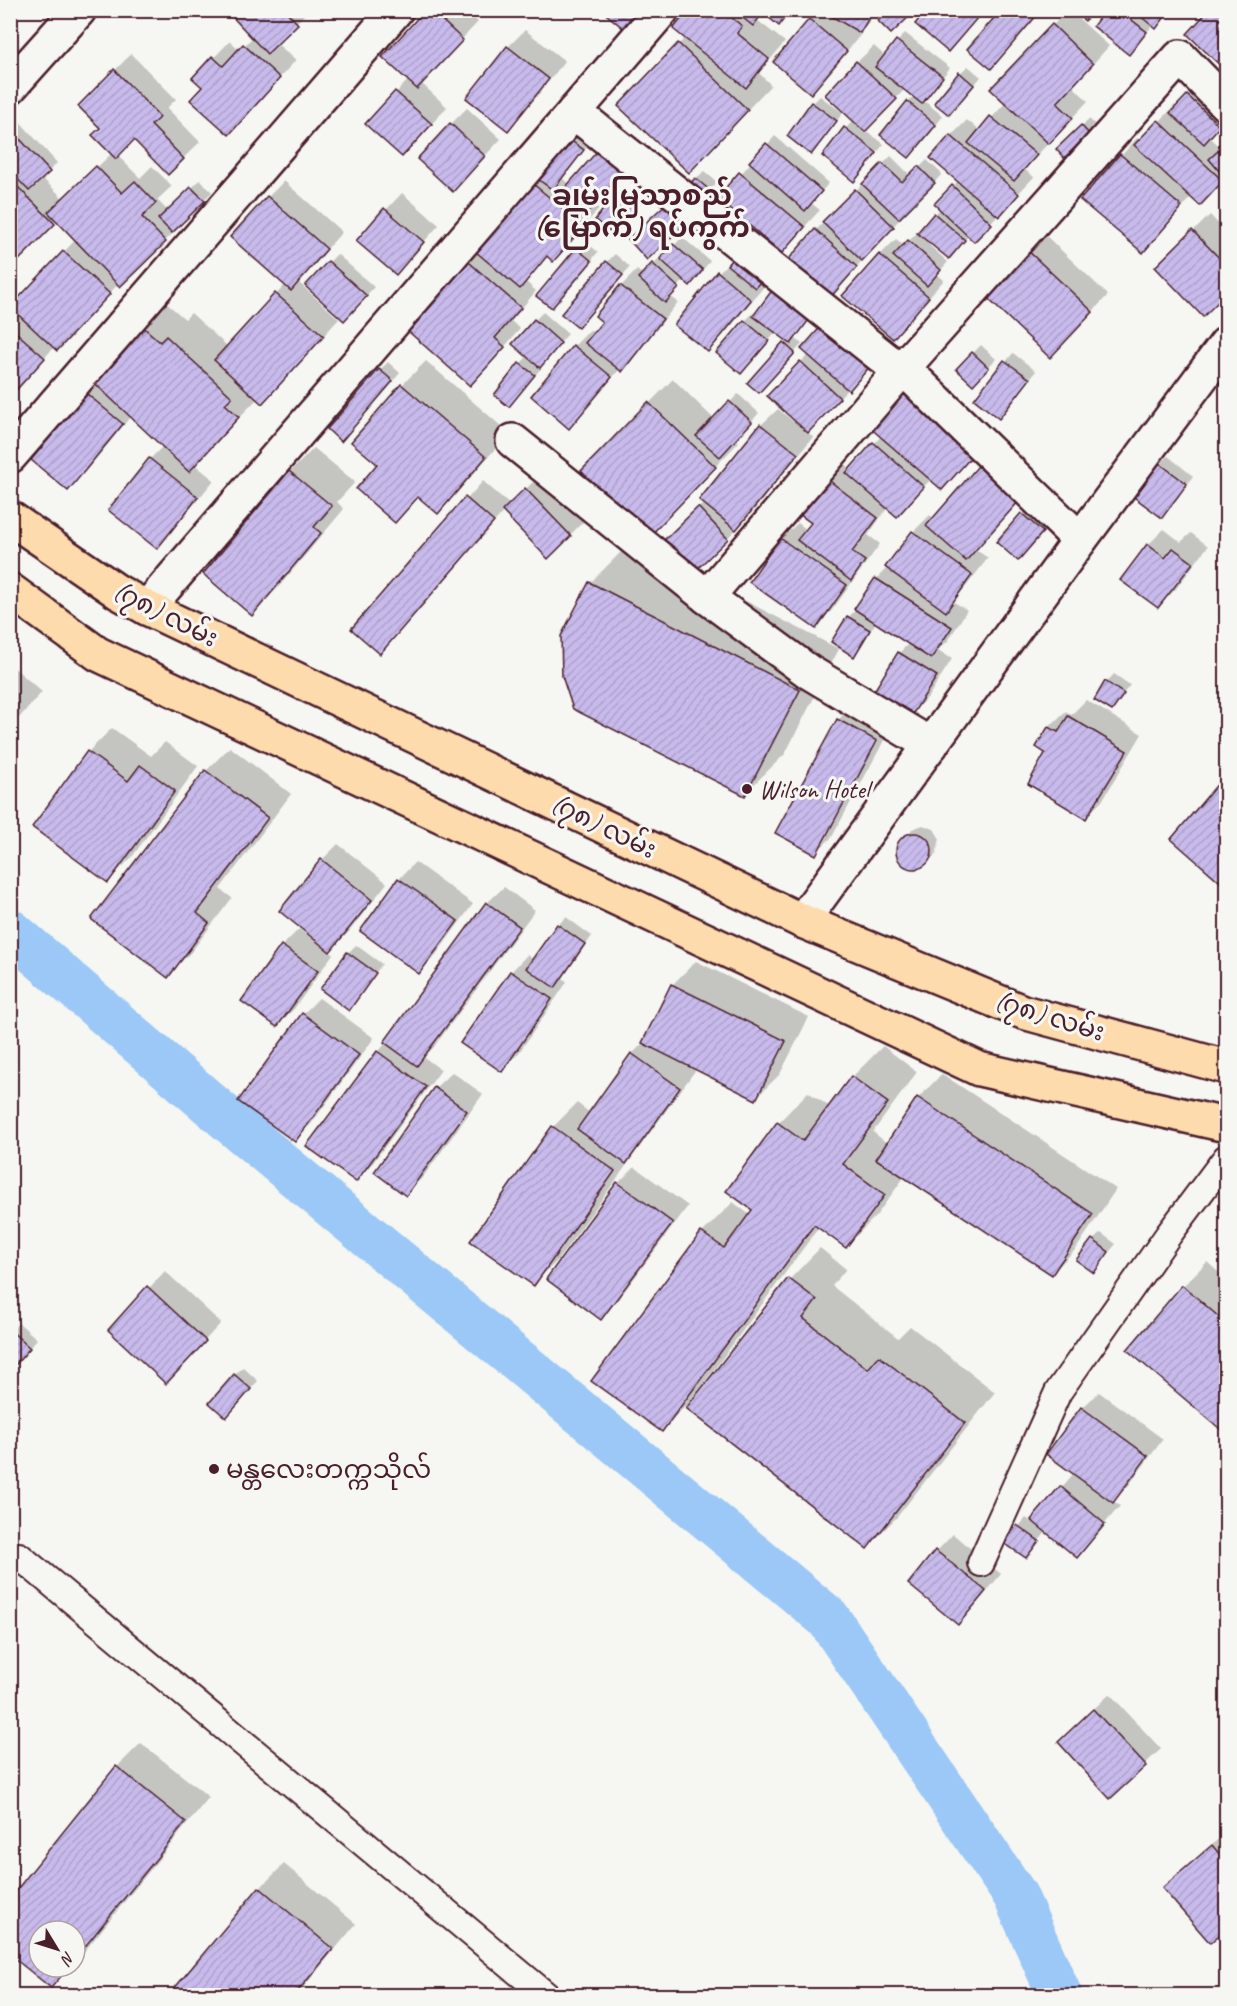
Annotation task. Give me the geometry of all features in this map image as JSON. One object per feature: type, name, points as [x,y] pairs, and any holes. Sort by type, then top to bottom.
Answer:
[{"type":"main road","name":"(၇၈) လမ်း","points":[[10,518],[118,592],[147,608],[802,921],[1023,1012],[1227,1067]]},
{"type":"main road","points":[[10,590],[98,654],[979,1069],[1222,1126],[1227,1125]]},
{"type":"street","points":[[10,87],[79,10]]},
{"type":"street","points":[[10,456],[396,10]]},
{"type":"street","points":[[147,608],[662,10]]},
{"type":"street","points":[[707,597],[903,368],[1180,57],[1227,104]]},
{"type":"street","points":[[574,112],[889,362],[903,368],[1080,540]]},
{"type":"street","points":[[802,921],[1080,540],[1227,344]]},
{"type":"street","points":[[513,441],[707,597],[809,672],[931,745]]},
{"type":"lane","points":[[981,1563],[1058,1392],[1169,1234],[1227,1158]]},
{"type":"lane","points":[[10,1565],[19,1556],[547,1995]]},
{"type":"building","points":[[226,10],[285,10],[298,24],[267,54]]},
{"type":"building","points":[[425,10],[431,10],[463,40],[417,89],[382,57]]},
{"type":"building","points":[[601,10],[627,10],[633,16],[623,28]]},
{"type":"building","points":[[688,10],[722,10],[742,26],[737,33],[769,59],[746,88],[673,29]]},
{"type":"building","points":[[733,10],[790,10],[779,26],[763,13],[753,26]]},
{"type":"building","points":[[828,10],[873,11],[860,33],[826,13]]},
{"type":"building","points":[[888,10],[916,10],[891,34],[878,21]]},
{"type":"building","points":[[927,10],[984,10],[948,52],[915,24]]},
{"type":"building","points":[[1001,10],[1032,10],[1037,15],[991,69],[967,49]]},
{"type":"building","points":[[1071,10],[1093,10],[1085,21]]},
{"type":"building","points":[[1105,10],[1119,10],[1147,32],[1129,55],[1093,26]]},
{"type":"building","points":[[1133,10],[1163,10],[1167,14],[1156,29]]},
{"type":"building","points":[[1209,10],[1226,10],[1226,71],[1187,34]]},
{"type":"building","points":[[809,19],[847,51],[811,94],[773,62]]},
{"type":"building","points":[[1052,24],[1093,64],[1057,103],[1073,118],[1049,144],[990,89]]},
{"type":"building","points":[[896,40],[943,77],[922,104],[875,67]]},
{"type":"building","points":[[678,43],[748,110],[689,173],[618,106]]},
{"type":"building","points":[[243,44],[280,78],[229,135],[190,100],[202,87],[192,78],[212,56],[223,66]]},
{"type":"building","points":[[507,46],[549,79],[508,131],[466,98]]},
{"type":"building","points":[[856,61],[897,99],[865,132],[825,95]]},
{"type":"building","points":[[114,69],[160,117],[151,125],[184,159],[168,175],[134,140],[116,159],[92,135],[100,128],[78,106]]},
{"type":"building","points":[[959,72],[974,85],[949,115],[934,103]]},
{"type":"building","points":[[395,91],[432,124],[402,157],[365,124]]},
{"type":"building","points":[[1187,95],[1220,126],[1204,144],[1170,113]]},
{"type":"building","points":[[907,101],[936,125],[909,158],[880,135]]},
{"type":"building","points":[[811,102],[837,121],[811,155],[787,136]]},
{"type":"building","points":[[990,116],[1037,155],[1014,181],[968,143]]},
{"type":"building","points":[[1158,120],[1223,181],[1200,206],[1134,145]]},
{"type":"building","points":[[450,123],[485,156],[453,192],[417,159]]},
{"type":"building","points":[[1081,125],[1089,134],[1064,158],[1056,149]]},
{"type":"building","points":[[844,127],[877,153],[854,182],[822,156]]},
{"type":"building","points":[[10,128],[50,172],[29,191],[10,171]]},
{"type":"building","points":[[950,135],[1019,194],[999,217],[930,158]]},
{"type":"building","points":[[570,140],[584,150],[553,190],[539,180]]},
{"type":"building","points":[[766,143],[822,191],[805,211],[749,162]]},
{"type":"building","points":[[1226,144],[1226,179],[1209,159]]},
{"type":"building","points":[[600,148],[625,170],[589,210],[564,189]]},
{"type":"building","points":[[1120,154],[1182,207],[1143,253],[1080,200]]},
{"type":"building","points":[[882,163],[902,182],[918,166],[935,183],[899,219],[862,184]]},
{"type":"building","points":[[96,166],[122,193],[135,181],[156,203],[142,217],[166,242],[120,287],[48,212]]},
{"type":"building","points":[[739,172],[805,227],[782,253],[717,198]]},
{"type":"building","points":[[695,178],[711,191],[700,204],[685,190]]},
{"type":"building","points":[[532,183],[584,226],[553,262],[547,256],[520,289],[476,252]]},
{"type":"building","points":[[15,184],[55,224],[16,263],[10,258],[10,188]]},
{"type":"building","points":[[952,185],[992,224],[974,242],[934,204]]},
{"type":"building","points":[[191,187],[205,201],[172,233],[158,219]]},
{"type":"building","points":[[855,189],[894,227],[862,261],[822,222]]},
{"type":"building","points":[[615,194],[633,209],[613,234],[595,220]]},
{"type":"building","points":[[267,196],[327,249],[291,291],[230,237]]},
{"type":"building","points":[[671,199],[690,220],[647,260],[628,239]]},
{"type":"building","points":[[384,208],[424,242],[396,275],[356,241]]},
{"type":"building","points":[[934,213],[965,240],[949,259],[917,233]]},
{"type":"building","points":[[815,229],[857,267],[830,298],[788,260]]},
{"type":"building","points":[[1192,230],[1226,265],[1226,294],[1203,317],[1155,267]]},
{"type":"building","points":[[908,240],[941,270],[927,286],[893,256]]},
{"type":"building","points":[[673,244],[703,270],[690,286],[660,259]]},
{"type":"building","points":[[1024,247],[1093,312],[1050,358],[981,292]]},
{"type":"building","points":[[576,248],[592,261],[552,308],[536,296]]},
{"type":"building","points":[[63,251],[110,294],[57,351],[10,307]]},
{"type":"building","points":[[737,253],[765,276],[755,288],[727,265]]},
{"type":"building","points":[[879,254],[929,297],[893,339],[842,296]]},
{"type":"building","points":[[462,256],[521,308],[495,338],[505,347],[470,386],[401,325]]},
{"type":"building","points":[[328,261],[367,296],[344,321],[305,286]]},
{"type":"building","points":[[606,261],[623,275],[578,328],[561,314]]},
{"type":"building","points":[[652,263],[679,288],[665,303],[638,278]]},
{"type":"building","points":[[717,271],[751,300],[708,352],[674,325]]},
{"type":"building","points":[[620,285],[663,319],[622,372],[585,343],[602,322],[595,316]]},
{"type":"building","points":[[776,285],[814,313],[791,344],[753,316]]},
{"type":"building","points":[[275,293],[324,336],[262,404],[214,360]]},
{"type":"building","points":[[534,319],[561,343],[540,368],[512,344]]},
{"type":"building","points":[[744,320],[769,341],[741,374],[716,353]]},
{"type":"building","points":[[824,323],[871,365],[849,391],[801,349]]},
{"type":"building","points":[[140,324],[160,342],[166,336],[232,397],[225,404],[239,417],[189,472],[89,378]]},
{"type":"building","points":[[10,327],[45,358],[10,397]]},
{"type":"building","points":[[783,342],[795,353],[759,393],[747,383]]},
{"type":"building","points":[[573,345],[612,377],[569,429],[531,396]]},
{"type":"building","points":[[972,352],[989,368],[973,385],[956,369]]},
{"type":"building","points":[[1004,360],[1030,379],[999,419],[974,399]]},
{"type":"building","points":[[800,361],[840,398],[808,433],[767,396]]},
{"type":"building","points":[[519,363],[535,375],[509,407],[494,395]]},
{"type":"building","points":[[379,369],[393,381],[341,442],[327,429]]},
{"type":"building","points":[[401,384],[486,457],[438,514],[418,497],[395,523],[356,489],[377,464],[351,442]]},
{"type":"building","points":[[905,384],[972,456],[942,490],[868,426]]},
{"type":"building","points":[[86,393],[123,424],[68,491],[31,460]]},
{"type":"building","points":[[729,401],[752,422],[720,457],[696,436]]},
{"type":"building","points":[[648,402],[716,467],[649,537],[581,471]]},
{"type":"building","points":[[760,424],[798,454],[736,530],[699,500]]},
{"type":"building","points":[[873,442],[924,487],[897,517],[846,473]]},
{"type":"building","points":[[149,458],[198,497],[157,549],[108,510]]},
{"type":"building","points":[[1159,463],[1187,484],[1162,518],[1134,497]]},
{"type":"building","points":[[978,466],[1019,501],[966,561],[926,526]]},
{"type":"building","points":[[289,471],[332,506],[314,527],[321,533],[252,616],[203,574]]},
{"type":"building","points":[[822,475],[878,518],[852,552],[865,561],[851,581],[797,540],[811,523],[795,511]]},
{"type":"building","points":[[525,488],[571,536],[548,559],[502,511]]},
{"type":"building","points":[[465,497],[494,522],[380,654],[351,629]]},
{"type":"building","points":[[698,507],[728,539],[692,574],[661,543]]},
{"type":"building","points":[[1021,513],[1043,532],[1018,561],[996,542]]},
{"type":"building","points":[[912,531],[972,575],[946,612],[885,567]]},
{"type":"building","points":[[780,538],[847,585],[816,629],[749,582]]},
{"type":"building","points":[[1147,544],[1165,558],[1173,548],[1193,563],[1158,608],[1120,580]]},
{"type":"building","points":[[875,578],[952,627],[931,659],[854,609]]},
{"type":"building","name":"Wilson Hotel","points":[[589,582],[800,690],[745,796],[573,709],[562,676],[561,636]]},
{"type":"building","points":[[847,616],[870,630],[854,657],[831,642]]},
{"type":"building","points":[[898,652],[937,676],[912,715],[874,691]]},
{"type":"building","points":[[1105,681],[1124,694],[1112,711],[1094,700]]},
{"type":"building","points":[[1068,716],[1127,751],[1086,819],[1028,784],[1045,753],[1036,747],[1048,727],[1058,732]]},
{"type":"building","points":[[837,719],[877,741],[816,855],[775,833]]},
{"type":"building","points":[[87,751],[128,781],[140,765],[175,791],[108,883],[32,827]]},
{"type":"building","points":[[205,770],[268,818],[197,913],[209,923],[168,978],[91,919]]},
{"type":"building","points":[[1226,774],[1226,887],[1171,839]]},
{"type":"building","points":[[914,833],[927,838],[932,851],[927,864],[914,869],[901,864],[896,851],[901,838]]},
{"type":"building","points":[[321,859],[372,900],[330,952],[279,911]]},
{"type":"building","points":[[398,878],[458,921],[419,974],[360,931]]},
{"type":"building","points":[[486,902],[520,927],[417,1066],[384,1042]]},
{"type":"building","points":[[557,924],[585,944],[555,988],[526,968]]},
{"type":"building","points":[[281,945],[318,971],[277,1027],[241,1001]]},
{"type":"building","points":[[347,952],[376,973],[349,1011],[320,989]]},
{"type":"building","points":[[510,971],[552,999],[502,1072],[460,1043]]},
{"type":"building","points":[[671,984],[786,1041],[756,1100],[642,1043]]},
{"type":"building","points":[[302,1013],[359,1055],[295,1142],[238,1101]]},
{"type":"building","points":[[377,1051],[426,1087],[356,1182],[306,1146]]},
{"type":"building","points":[[631,1053],[680,1088],[626,1164],[577,1129]]},
{"type":"building","points":[[851,1076],[888,1103],[843,1164],[885,1195],[846,1248],[814,1225],[662,1432],[591,1381],[701,1232],[724,1248],[752,1210],[726,1191],[777,1122],[803,1141]]},
{"type":"building","points":[[434,1087],[467,1111],[406,1196],[374,1172]]},
{"type":"building","points":[[917,1097],[1093,1214],[1052,1275],[876,1159]]},
{"type":"building","points":[[552,1126],[615,1171],[534,1286],[470,1241]]},
{"type":"building","points":[[617,1182],[673,1223],[601,1320],[546,1279]]},
{"type":"building","points":[[1092,1239],[1109,1252],[1094,1273],[1076,1260]]},
{"type":"building","points":[[788,1278],[817,1300],[803,1318],[868,1369],[879,1356],[965,1423],[867,1549],[686,1408]]},
{"type":"building","points":[[1182,1285],[1226,1323],[1226,1434],[1127,1350]]},
{"type":"building","points":[[147,1286],[206,1341],[166,1384],[108,1330]]},
{"type":"building","points":[[10,1330],[30,1348],[11,1370],[10,1370]]},
{"type":"building","points":[[234,1374],[251,1389],[226,1418],[209,1403]]},
{"type":"building","points":[[1081,1407],[1148,1456],[1113,1503],[1046,1454]]},
{"type":"building","points":[[1060,1486],[1105,1524],[1077,1558],[1031,1520]]},
{"type":"building","points":[[1017,1525],[1039,1541],[1026,1558],[1004,1543]]},
{"type":"building","points":[[935,1550],[986,1591],[958,1625],[908,1584]]},
{"type":"building","points":[[1093,1709],[1146,1766],[1110,1799],[1058,1742]]},
{"type":"building","points":[[116,1766],[186,1822],[87,1944],[87,1919],[27,1919],[27,1969],[10,1955],[10,1898]]},
{"type":"building","points":[[1212,1845],[1226,1862],[1226,1929],[1210,1943],[1162,1888]]},
{"type":"building","points":[[259,1887],[333,1949],[294,1996],[168,1996]]},
{"type":"building","points":[[40,1979],[59,1979],[51,1988]]},
{"type":"waterway","points":[[10,931],[232,1123],[828,1618],[1015,1895],[1060,1996]]},
{"type":"place","name":"Wilson Hotel","points":[[747,789]]},
{"type":"place","name":"မန္တလေးတက္ကသိုလ်","points":[[214,1469]]},
{"type":"district","name":"ချမ်းမြသာစည် (မြောက်) ရပ်ကွက်","points":[[642,211]]}]
